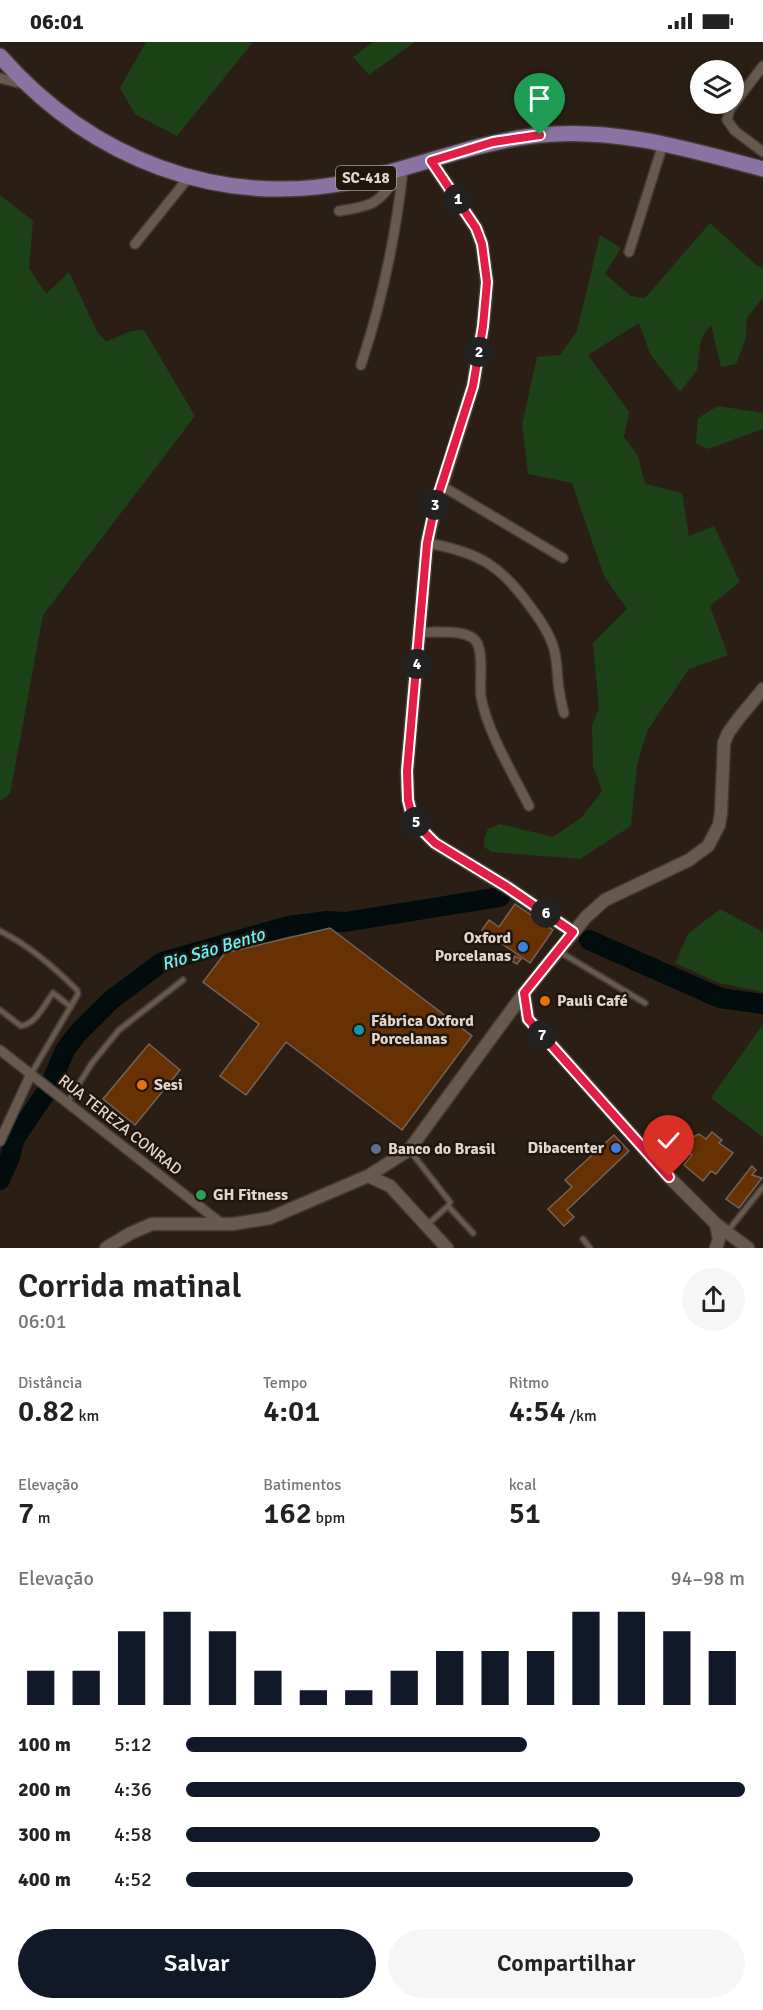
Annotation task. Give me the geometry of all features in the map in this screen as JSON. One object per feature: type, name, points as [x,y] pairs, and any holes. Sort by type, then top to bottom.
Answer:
[{"type":"main road","name":"SC-418","points":[[0,56],[27,85],[61,114],[107,144],[154,166],[189,177],[242,186],[302,188],[352,181],[403,169],[493,142],[540,135],[617,136],[663,144],[763,169]]},
{"type":"street","points":[[763,66],[730,109],[727,120],[735,131],[763,152]]},
{"type":"street","points":[[0,78],[27,85]]},
{"type":"street","points":[[628,252],[663,144]]},
{"type":"street","points":[[431,161],[476,228],[482,244],[487,282],[473,386],[427,543],[407,779],[408,800],[417,824],[435,843],[507,887],[573,932]]},
{"type":"street","points":[[339,211],[365,208],[373,204],[379,200],[403,169]]},
{"type":"street","points":[[361,365],[389,266],[397,226],[403,169]]},
{"type":"street","points":[[135,244],[189,177]]},
{"type":"street","points":[[442,486],[563,558]]},
{"type":"street","points":[[427,543],[453,548],[479,558],[497,569],[519,590],[546,629],[554,647],[564,713]]},
{"type":"street","points":[[421,632],[466,634],[473,637],[479,644],[480,684],[485,712],[529,806]]},
{"type":"street","points":[[106,1248],[152,1224],[246,1223],[270,1218],[369,1176],[409,1150],[524,993],[586,917],[605,900],[689,860],[708,846],[719,825],[721,813],[724,743],[739,718],[763,689]]},
{"type":"street","points":[[524,993],[528,1019],[646,1153],[716,1224],[745,1246]]},
{"type":"street","points":[[506,1019],[528,1019]]},
{"type":"street","name":"RUA TEREZA CONRAD","points":[[0,1050],[222,1224]]},
{"type":"street","points":[[0,1141],[35,1077]]},
{"type":"street","points":[[390,1186],[393,1167],[397,1159]]},
{"type":"street","points":[[369,1176],[390,1186],[447,1248]]},
{"type":"street","points":[[716,1224],[717,1247],[745,1246]]},
{"type":"lane","points":[[0,931],[33,951],[77,990],[77,998],[35,1077]]},
{"type":"lane","points":[[559,951],[645,1003]]},
{"type":"lane","points":[[67,1103],[92,1063],[113,1036],[183,980]]},
{"type":"lane","points":[[0,1010],[21,1026],[32,1021],[53,993],[71,1007]]},
{"type":"lane","points":[[409,1150],[450,1202],[426,1225]]},
{"type":"lane","points":[[728,1232],[763,1187]]},
{"type":"lane","points":[[448,1206],[473,1233]]},
{"type":"lane","points":[[583,1239],[590,1248]]},
{"type":"green space","points":[[146,42],[253,42],[177,136],[135,114],[120,88]]},
{"type":"green space","points":[[373,42],[415,42],[369,75],[353,57]]},
{"type":"green space","points":[[0,195],[33,221],[29,268],[46,294],[69,272],[97,331],[106,342],[131,331],[144,330],[195,416],[43,615],[10,794],[0,801]]},
{"type":"green space","points":[[710,223],[756,265],[763,268],[763,300],[747,318],[746,338],[736,364],[721,367],[711,325],[701,339],[697,370],[680,392],[650,354],[639,323],[588,355],[629,412],[624,437],[638,456],[645,484],[682,493],[689,536],[714,526],[740,582],[710,606],[728,655],[689,669],[647,731],[637,765],[631,826],[580,859],[492,852],[484,847],[484,838],[488,829],[500,824],[553,837],[582,817],[602,791],[593,766],[592,725],[599,709],[593,643],[627,609],[604,576],[572,483],[528,474],[522,425],[537,357],[560,355],[577,331],[600,235],[621,248],[605,274],[631,296],[645,298]]},
{"type":"green space","points":[[718,406],[763,413],[763,429],[708,449],[696,443],[698,418]]},
{"type":"green space","points":[[720,909],[763,932],[763,992],[719,983],[675,963],[688,934]]},
{"type":"green space","points":[[763,1024],[763,1137],[711,1098]]},
{"type":"building","name":"Oxford Porcelanas","points":[[515,904],[553,930],[530,963],[482,930],[489,920],[499,927]]},
{"type":"building","name":"Fábrica Oxford Porcelanas","points":[[330,928],[472,1036],[402,1130],[286,1042],[246,1095],[220,1076],[259,1024],[203,982],[225,953]]},
{"type":"building","points":[[515,956],[521,959],[517,964],[512,961]]},
{"type":"building","name":"Sesi","points":[[149,1044],[180,1070],[135,1125],[103,1099]]},
{"type":"building","points":[[686,1131],[693,1137],[699,1134],[706,1139],[712,1132],[722,1140],[719,1143],[733,1153],[716,1174],[711,1171],[703,1181],[684,1165],[692,1155],[686,1150],[690,1145],[681,1138]]},
{"type":"building","points":[[614,1135],[629,1151],[567,1210],[574,1217],[564,1226],[548,1209],[572,1187],[565,1180]]},
{"type":"building","points":[[752,1166],[756,1170],[752,1175],[762,1178],[739,1208],[726,1199]]},
{"type":"waterway","name":"Rio São Bento","points":[[0,1180],[15,1138],[49,1088],[65,1050],[77,1034],[111,1000],[162,962],[288,926],[327,921],[345,922],[500,897]]},
{"type":"waterway","name":"Rio São Bento","points":[[589,940],[720,998],[763,1004]]},
{"type":"place","name":"Oxford Porcelanas","points":[[523,947]]},
{"type":"place","name":"Pauli Café","points":[[545,1001]]},
{"type":"place","name":"Fábrica Oxford Porcelanas","points":[[359,1030]]},
{"type":"place","name":"Sesi","points":[[142,1085]]},
{"type":"place","name":"Dibacenter","points":[[616,1148]]},
{"type":"place","name":"Banco do Brasil","points":[[376,1149]]},
{"type":"place","name":"GH Fitness","points":[[201,1195]]},
{"type":"route","points":[[540,135],[493,142],[431,161],[476,228],[486,262],[487,282],[479,356],[473,386],[435,505],[425,556],[421,632],[407,771],[408,800],[417,824],[435,843],[507,887],[573,932],[524,993],[528,1019],[669,1177]]}]
